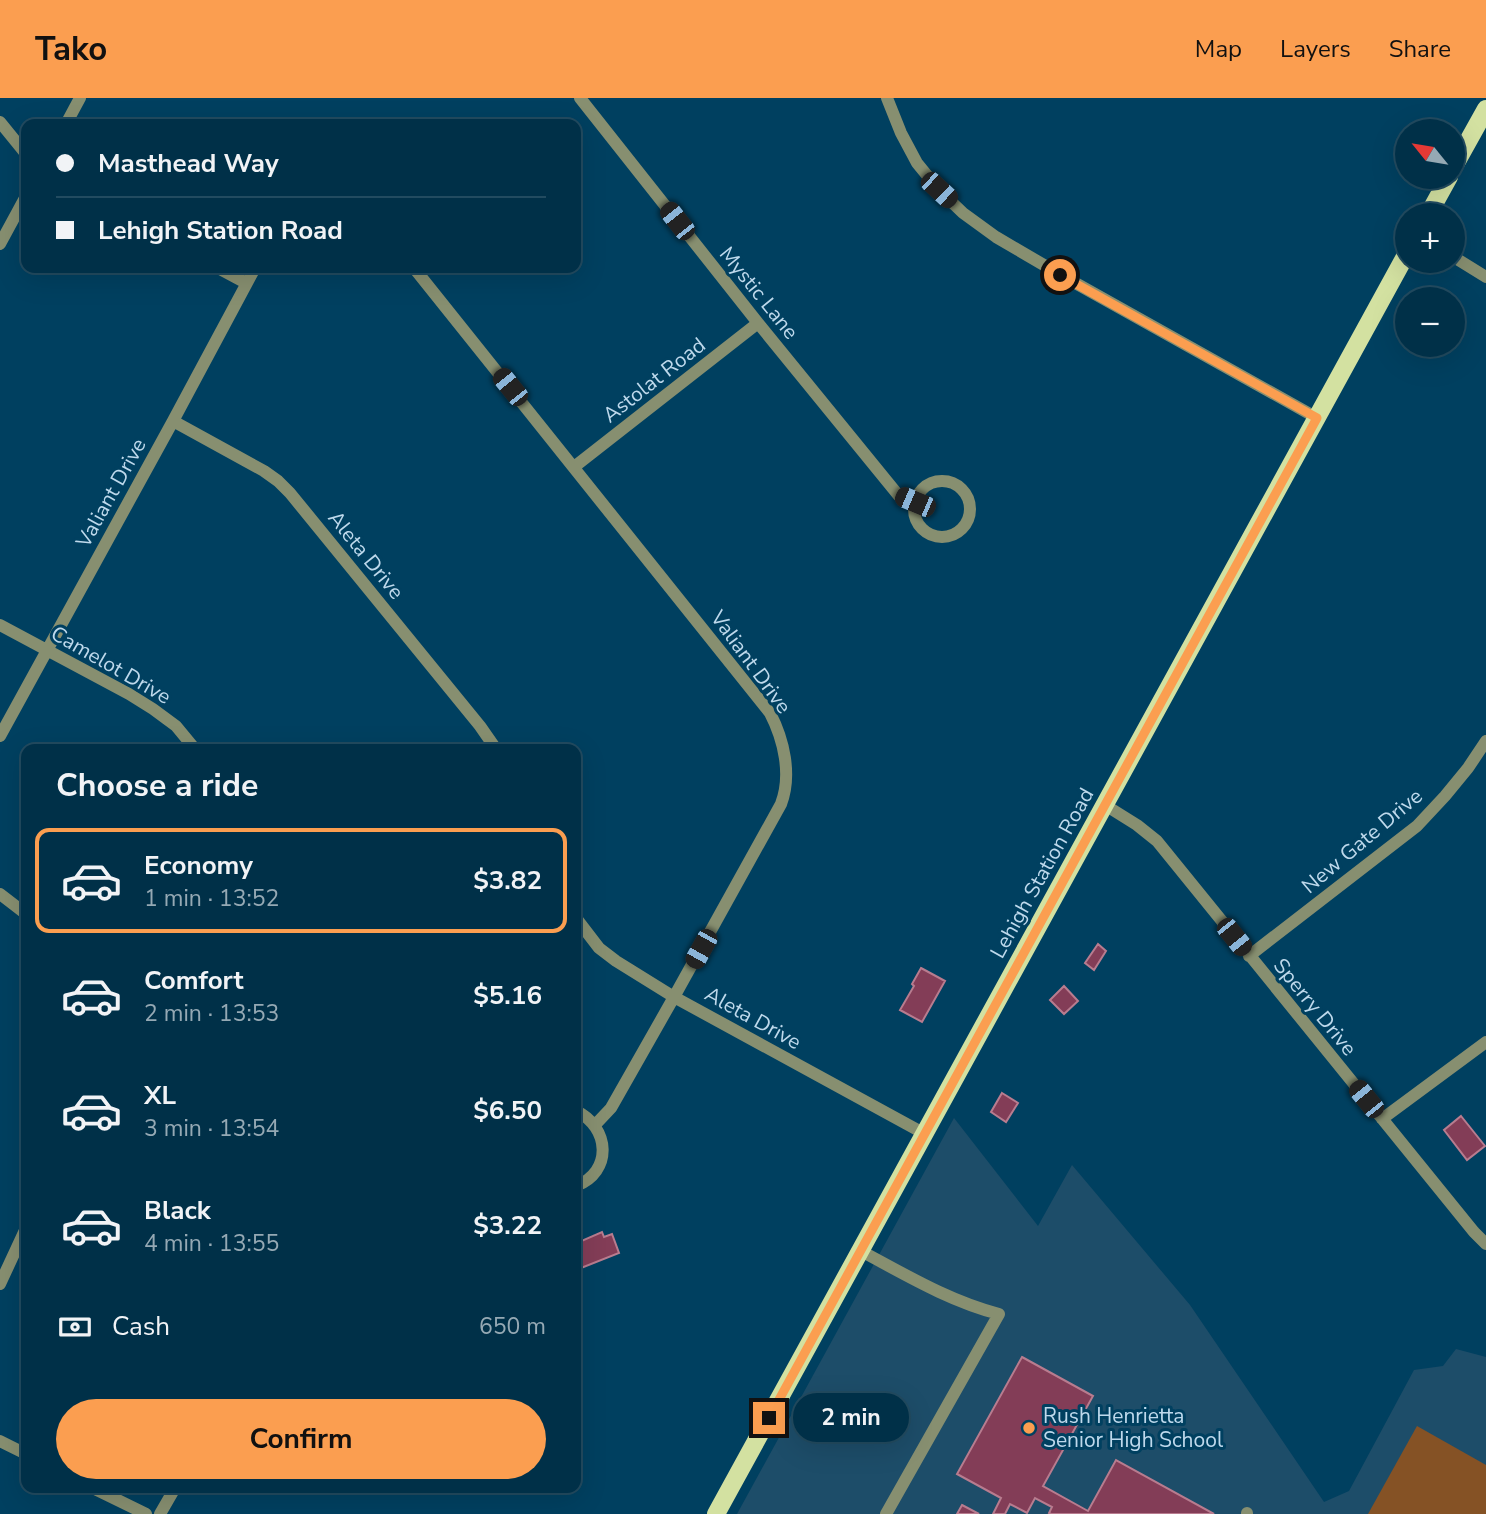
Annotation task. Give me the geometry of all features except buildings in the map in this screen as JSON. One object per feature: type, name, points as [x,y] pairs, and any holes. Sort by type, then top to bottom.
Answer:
[{"type":"main road","points":[[1465,147],[1486,109]]},
{"type":"main road","name":"Lehigh Station Road","points":[[716,1514],[1396,273]]},
{"type":"street","points":[[69,119],[80,98]]},
{"type":"street","name":"Mystic Lane","points":[[580,98],[758,323],[899,495],[915,502]]},
{"type":"street","points":[[887,98],[917,163],[963,213],[996,237],[1060,275],[1317,418]]},
{"type":"street","points":[[0,122],[21,148]]},
{"type":"street","points":[[0,244],[21,205]]},
{"type":"street","points":[[1465,264],[1486,278]]},
{"type":"street","points":[[227,273],[246,283]]},
{"type":"street","name":"Valiant Drive","points":[[0,736],[252,273]]},
{"type":"street","name":"Valiant Drive","points":[[418,273],[770,713],[783,749],[786,774],[785,794],[781,804],[611,1108],[595,1125]]},
{"type":"street","name":"Astolat Road","points":[[574,467],[758,323]]},
{"type":"street","name":"Aleta Drive","points":[[173,421],[264,471],[290,493],[493,744]]},
{"type":"street","points":[[944,480],[961,488],[967,496],[970,514],[967,522],[954,534],[937,536],[921,527],[914,511],[915,502],[925,486],[944,480]]},
{"type":"street","name":"Camelot Drive","points":[[0,625],[153,709],[176,726],[191,744]]},
{"type":"street","name":"New Gate Drive","points":[[1249,956],[1417,826],[1461,778],[1486,741]]},
{"type":"street","name":"Sperry Drive","points":[[1105,805],[1157,841],[1486,1244]]},
{"type":"street","points":[[0,894],[21,910]]},
{"type":"street","name":"Aleta Drive","points":[[581,925],[599,948],[674,997],[925,1134]]},
{"type":"street","points":[[1382,1119],[1486,1042]]},
{"type":"street","points":[[581,1114],[595,1125],[601,1137],[602,1150],[600,1163],[593,1175],[581,1184]]},
{"type":"street","points":[[0,1284],[21,1239]]},
{"type":"street","points":[[861,1251],[940,1294],[999,1314],[886,1514]]},
{"type":"street","points":[[0,1441],[21,1452]]},
{"type":"street","points":[[103,1493],[146,1514]]},
{"type":"street","points":[[160,1514],[172,1493]]},
{"type":"shaded area","points":[[954,1118],[1038,1226],[1072,1165],[1190,1305],[1324,1502],[1349,1491],[1414,1370],[1443,1366],[1456,1349],[1486,1357],[1486,1514],[737,1514]]},
{"type":"shaded area","points":[[1417,1426],[1486,1465],[1486,1514],[1368,1514]]},
{"type":"place","name":"Rush Henrietta Senior High School","points":[[1029,1428]]},
{"type":"route","points":[[769,1418],[1317,418],[1060,275]]}]
